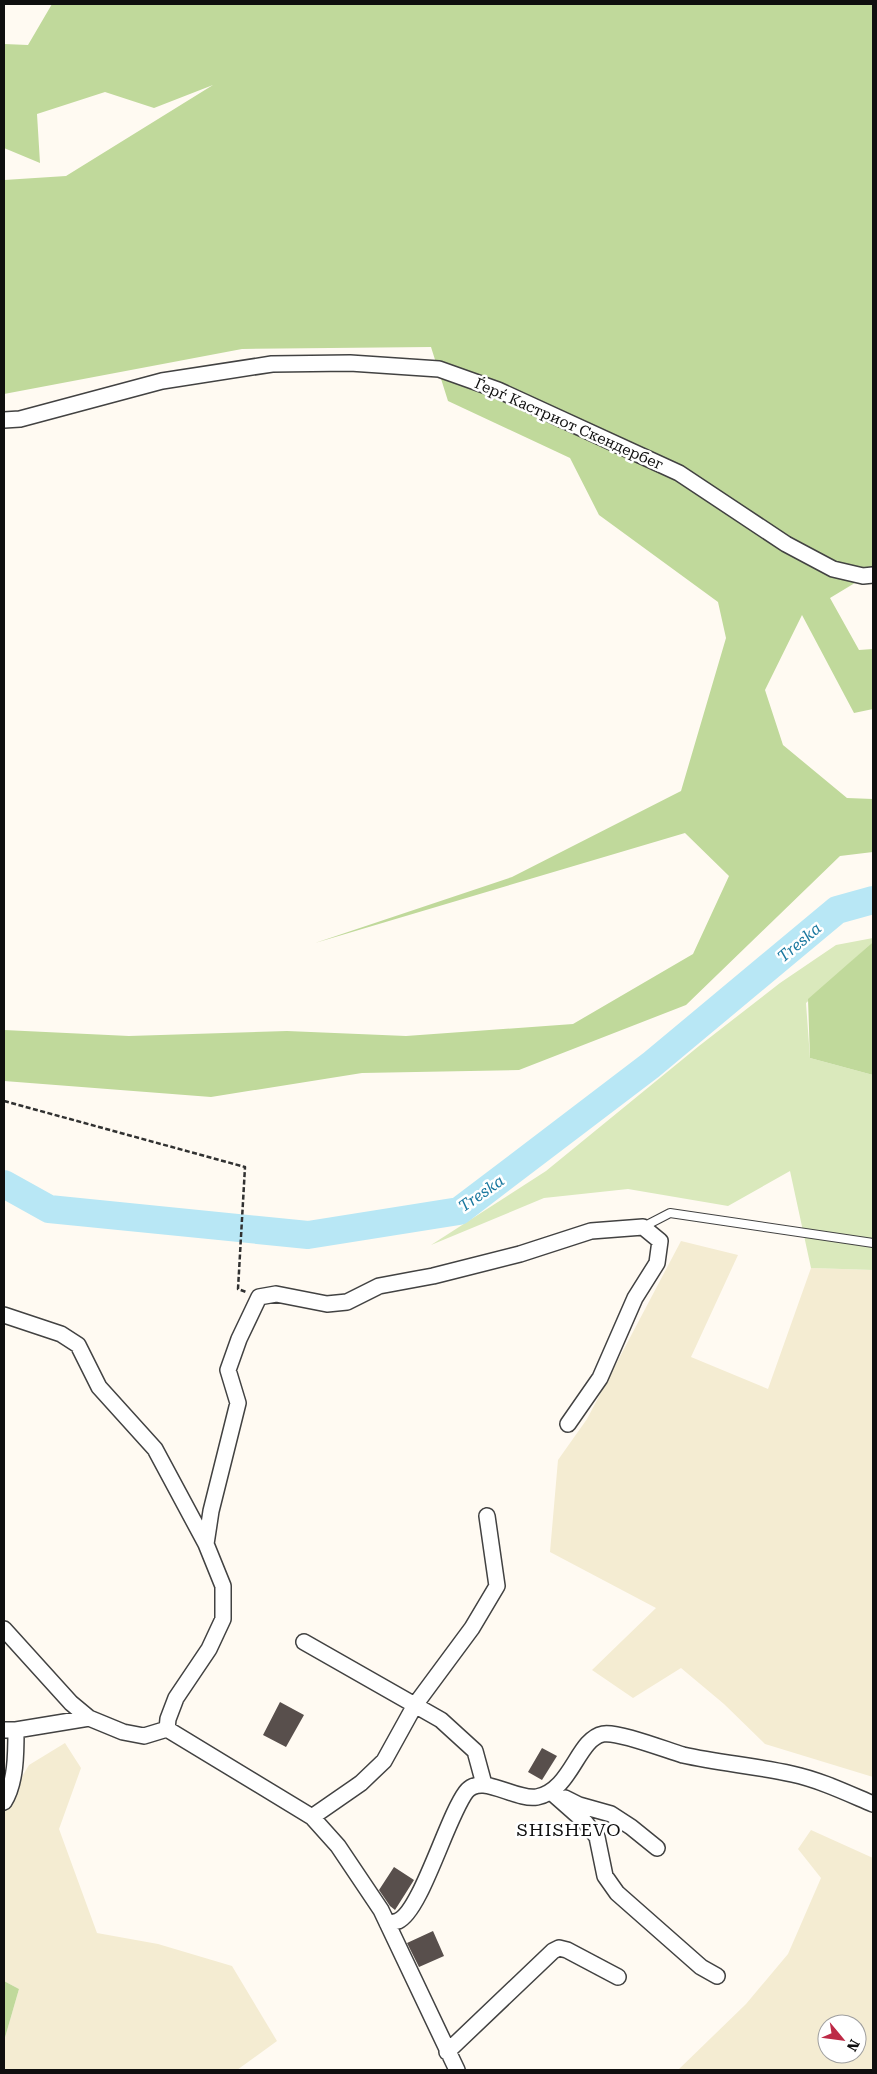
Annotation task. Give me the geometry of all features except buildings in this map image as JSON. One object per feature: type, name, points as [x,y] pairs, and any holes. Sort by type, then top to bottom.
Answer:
[{"type":"street","name":"Ѓерѓ Кастриот Скендербег","points":[[4,420],[20,419],[162,381],[272,364],[350,362],[439,369],[498,390],[679,473],[786,544],[833,570],[863,576],[873,575]]},
{"type":"street","points":[[206,1544],[211,1510],[238,1403],[228,1370],[239,1339],[258,1297],[276,1294],[327,1304],[347,1302],[379,1286],[433,1276],[501,1259],[591,1231],[643,1227],[660,1241],[657,1263],[635,1298],[600,1378],[568,1424]]},
{"type":"street","points":[[4,1315],[61,1334],[78,1345],[99,1387],[155,1450],[206,1544],[223,1586],[223,1619],[209,1649],[176,1698],[168,1719],[167,1729]]},
{"type":"street","points":[[312,1817],[361,1783],[384,1761],[415,1705],[472,1628],[497,1586],[488,1516]]},
{"type":"street","points":[[4,1629],[71,1703],[89,1718],[123,1732],[144,1736],[167,1729],[312,1817],[338,1846],[381,1910],[456,2070]]},
{"type":"street","points":[[304,1642],[442,1720],[475,1750],[484,1784]]},
{"type":"street","points":[[4,1802],[10,1786],[16,1754],[10,1730],[89,1718]]},
{"type":"street","points":[[387,1923],[399,1921],[409,1911],[419,1893],[457,1807],[472,1786],[484,1784],[518,1796],[537,1797],[551,1792],[562,1782],[592,1738],[605,1733],[684,1755],[791,1774],[821,1783],[873,1804]]},
{"type":"street","points":[[551,1792],[579,1805],[611,1814],[631,1826],[657,1848]]},
{"type":"street","points":[[551,1792],[585,1822],[597,1837],[605,1876],[617,1893],[701,1967],[717,1976]]},
{"type":"street","points":[[447,2052],[553,1951],[559,1948],[568,1950],[618,1976]]},
{"type":"lane","points":[[643,1227],[670,1213],[873,1242]]},
{"type":"path","points":[[4,1101],[245,1167],[238,1286]]},
{"type":"shaded area","points":[[681,1241],[738,1255],[691,1357],[768,1389],[811,1268],[873,1270],[873,1777],[765,1744],[724,1704],[681,1668],[633,1698],[592,1670],[656,1608],[550,1552],[558,1460],[587,1419]]},
{"type":"shaded area","points":[[65,1743],[81,1768],[59,1829],[97,1933],[158,1944],[232,1966],[277,2041],[237,2070],[4,2070],[4,2041],[19,1989],[4,1981],[4,1807],[29,1765]]},
{"type":"shaded area","points":[[811,1830],[873,1858],[873,2070],[678,2070],[746,2004],[788,1954],[821,1878],[798,1849]]},
{"type":"green space","points":[[52,4],[873,4],[873,572],[830,598],[859,650],[873,649],[873,709],[854,713],[802,615],[765,690],[783,745],[847,798],[873,799],[873,852],[840,856],[686,1005],[519,1070],[362,1073],[211,1097],[4,1081],[4,1030],[129,1036],[287,1031],[406,1036],[573,1024],[693,954],[729,876],[685,833],[315,943],[512,877],[681,791],[726,638],[718,602],[599,515],[570,458],[448,401],[431,347],[242,349],[4,394],[4,180],[66,176],[213,85],[154,108],[105,92],[37,114],[40,163],[4,148],[4,44],[28,45]]},
{"type":"green space","points":[[873,938],[873,942],[806,1003],[810,1058],[873,1075],[873,1270],[811,1268],[790,1171],[728,1206],[628,1189],[544,1198],[431,1245],[546,1171],[699,1046],[780,983],[836,945]]},
{"type":"green space","points":[[873,942],[873,1075],[810,1058],[808,999]]},
{"type":"green space","points":[[4,1981],[19,1989],[4,2041]]},
{"type":"waterway","name":"Treska","points":[[4,1184],[49,1209],[308,1235],[459,1211],[651,1065],[837,910],[873,900]]},
{"type":"district","name":"SHISHEVO","points":[[569,1830]]}]
